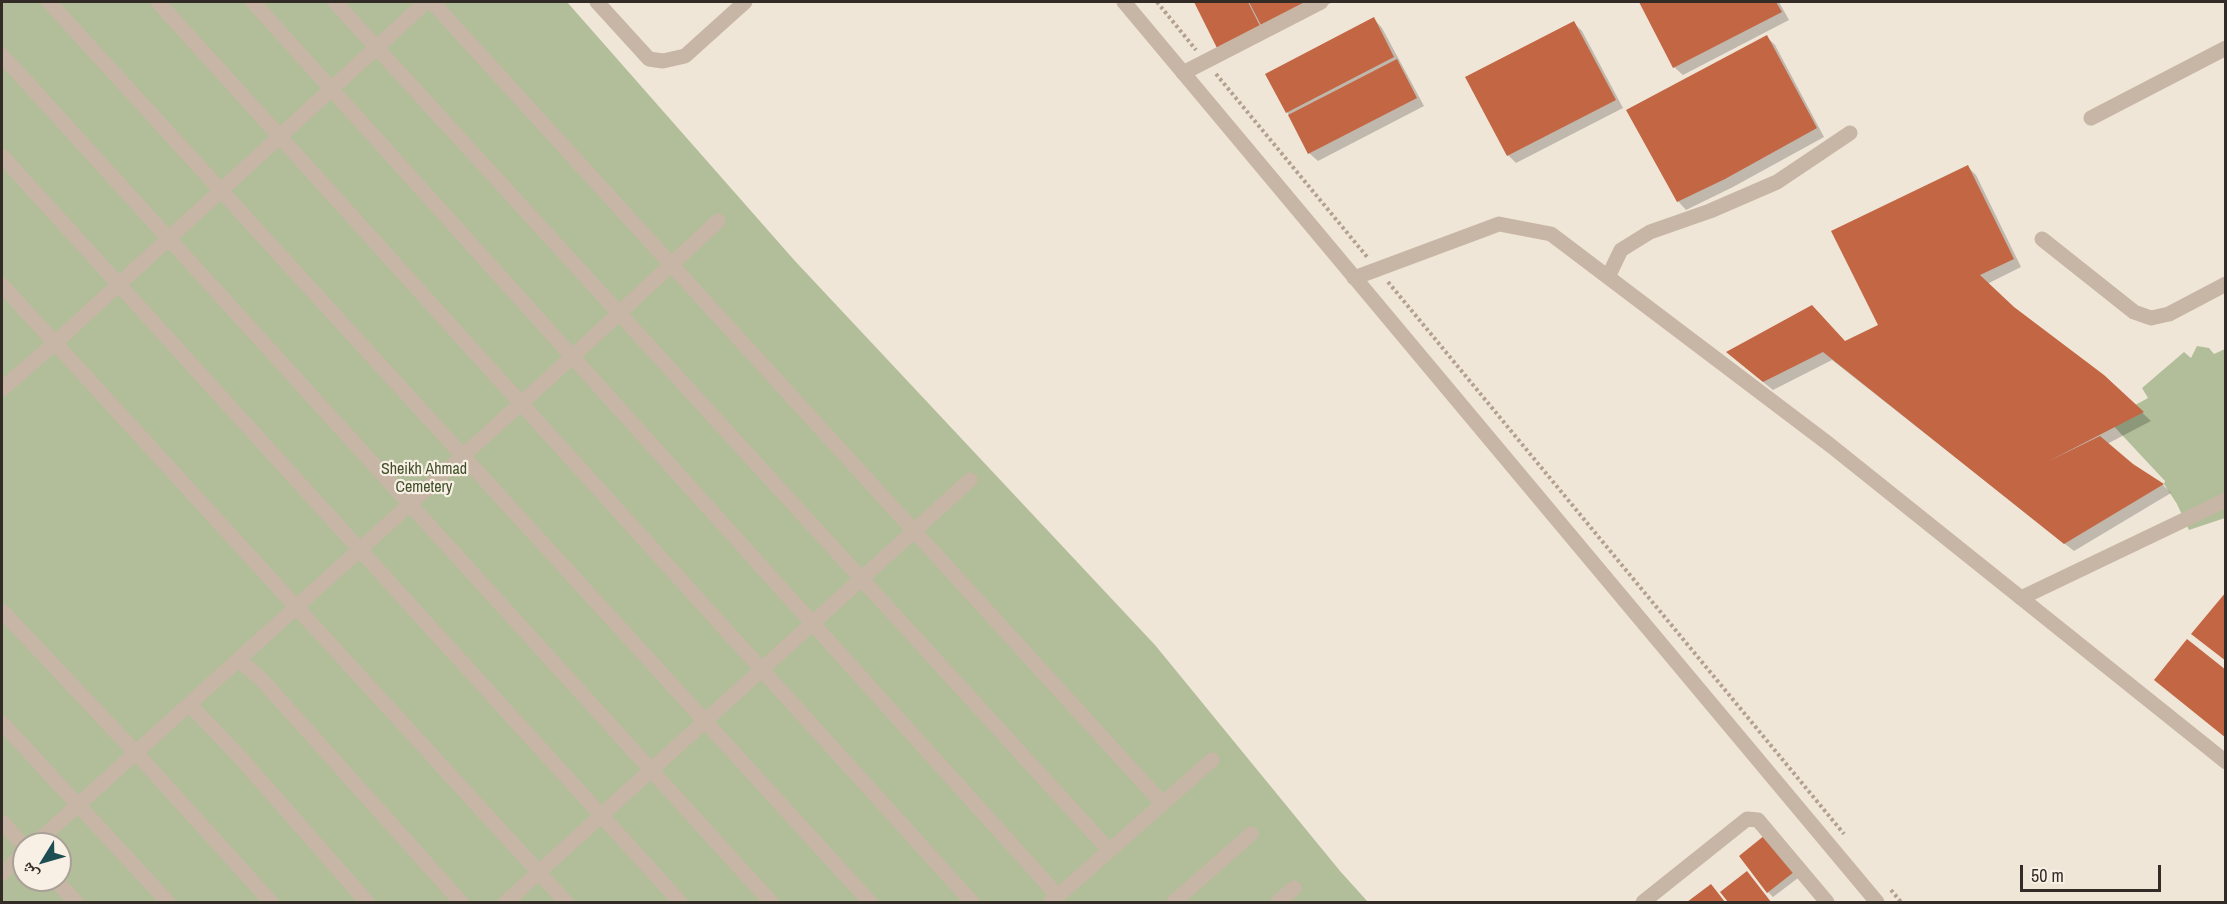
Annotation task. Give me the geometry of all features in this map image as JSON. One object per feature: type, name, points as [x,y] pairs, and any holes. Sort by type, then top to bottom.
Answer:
[{"type":"street","points":[[49,2],[870,903]]},
{"type":"street","points":[[158,2],[972,903]]},
{"type":"street","points":[[253,2],[812,624],[1054,899],[1212,760]]},
{"type":"street","points":[[335,2],[1109,850]]},
{"type":"street","points":[[2,389],[426,2]]},
{"type":"street","points":[[432,2],[1163,804]]},
{"type":"street","points":[[597,2],[649,59],[663,61],[686,56],[745,2]]},
{"type":"street","points":[[1124,2],[1877,903]]},
{"type":"street","points":[[1183,73],[1321,2]]},
{"type":"street","points":[[2091,118],[2226,48]]},
{"type":"street","points":[[2,55],[771,903]]},
{"type":"street","points":[[1608,277],[1621,250],[1650,232],[1710,211],[1778,182],[1850,133]]},
{"type":"street","points":[[2,156],[680,903]]},
{"type":"street","points":[[48,832],[297,608],[718,221]]},
{"type":"street","points":[[1354,278],[1499,224],[1551,234],[1830,445],[2226,762]]},
{"type":"street","points":[[2042,239],[2134,312],[2151,318],[2169,314],[2226,284]]},
{"type":"street","points":[[2,285],[566,903]]},
{"type":"street","points":[[506,903],[970,480]]},
{"type":"street","points":[[2021,598],[2226,500]]},
{"type":"street","points":[[2,611],[271,903]]},
{"type":"street","points":[[239,660],[262,680],[461,903]]},
{"type":"street","points":[[190,705],[238,755],[367,903]]},
{"type":"street","points":[[2,723],[168,903]]},
{"type":"street","points":[[1643,903],[1747,819],[1758,820],[1818,900]]},
{"type":"street","points":[[1174,903],[1251,834]]},
{"type":"street","points":[[1278,903],[1294,888]]},
{"type":"path","points":[[1157,2],[1850,841]]},
{"type":"path","points":[[1887,885],[1901,903]]},
{"type":"green space","name":"Sheikh Ahmad Cemetery","points":[[2,2],[567,2],[795,261],[1155,645],[1368,902],[2,902]]},
{"type":"green space","points":[[2197,346],[2209,348],[2214,354],[2225,349],[2225,518],[2189,530],[2177,504],[2164,484],[2165,481],[2108,420],[2148,398],[2142,388],[2184,352],[2191,358]]},
{"type":"building","points":[[1194,2],[1248,2],[1260,26],[1217,48]]},
{"type":"building","points":[[1249,2],[1304,2],[1305,3],[1261,25]]},
{"type":"building","points":[[1639,2],[1776,2],[1782,12],[1673,68]]},
{"type":"building","points":[[1374,17],[1394,57],[1286,113],[1265,74]]},
{"type":"building","points":[[1574,21],[1616,100],[1507,156],[1465,77]]},
{"type":"building","points":[[1767,35],[1817,128],[1725,179],[1677,202],[1626,110]]},
{"type":"building","points":[[1397,59],[1417,98],[1308,154],[1288,115]]},
{"type":"building","points":[[1968,165],[2014,259],[1980,275],[2014,307],[2104,375],[2144,412],[2047,462],[2100,436],[2133,464],[2164,484],[2064,544],[1823,352],[1763,382],[1726,352],[1812,305],[1845,341],[1878,325],[1831,231]]},
{"type":"building","points":[[2226,592],[2226,661],[2191,634]]},
{"type":"building","points":[[2187,639],[2226,670],[2226,738],[2154,680]]},
{"type":"building","points":[[1765,835],[1794,872],[1767,893],[1739,856]]},
{"type":"building","points":[[1747,871],[1771,902],[1728,902],[1720,892]]},
{"type":"building","points":[[1711,884],[1725,902],[1687,902]]}]
